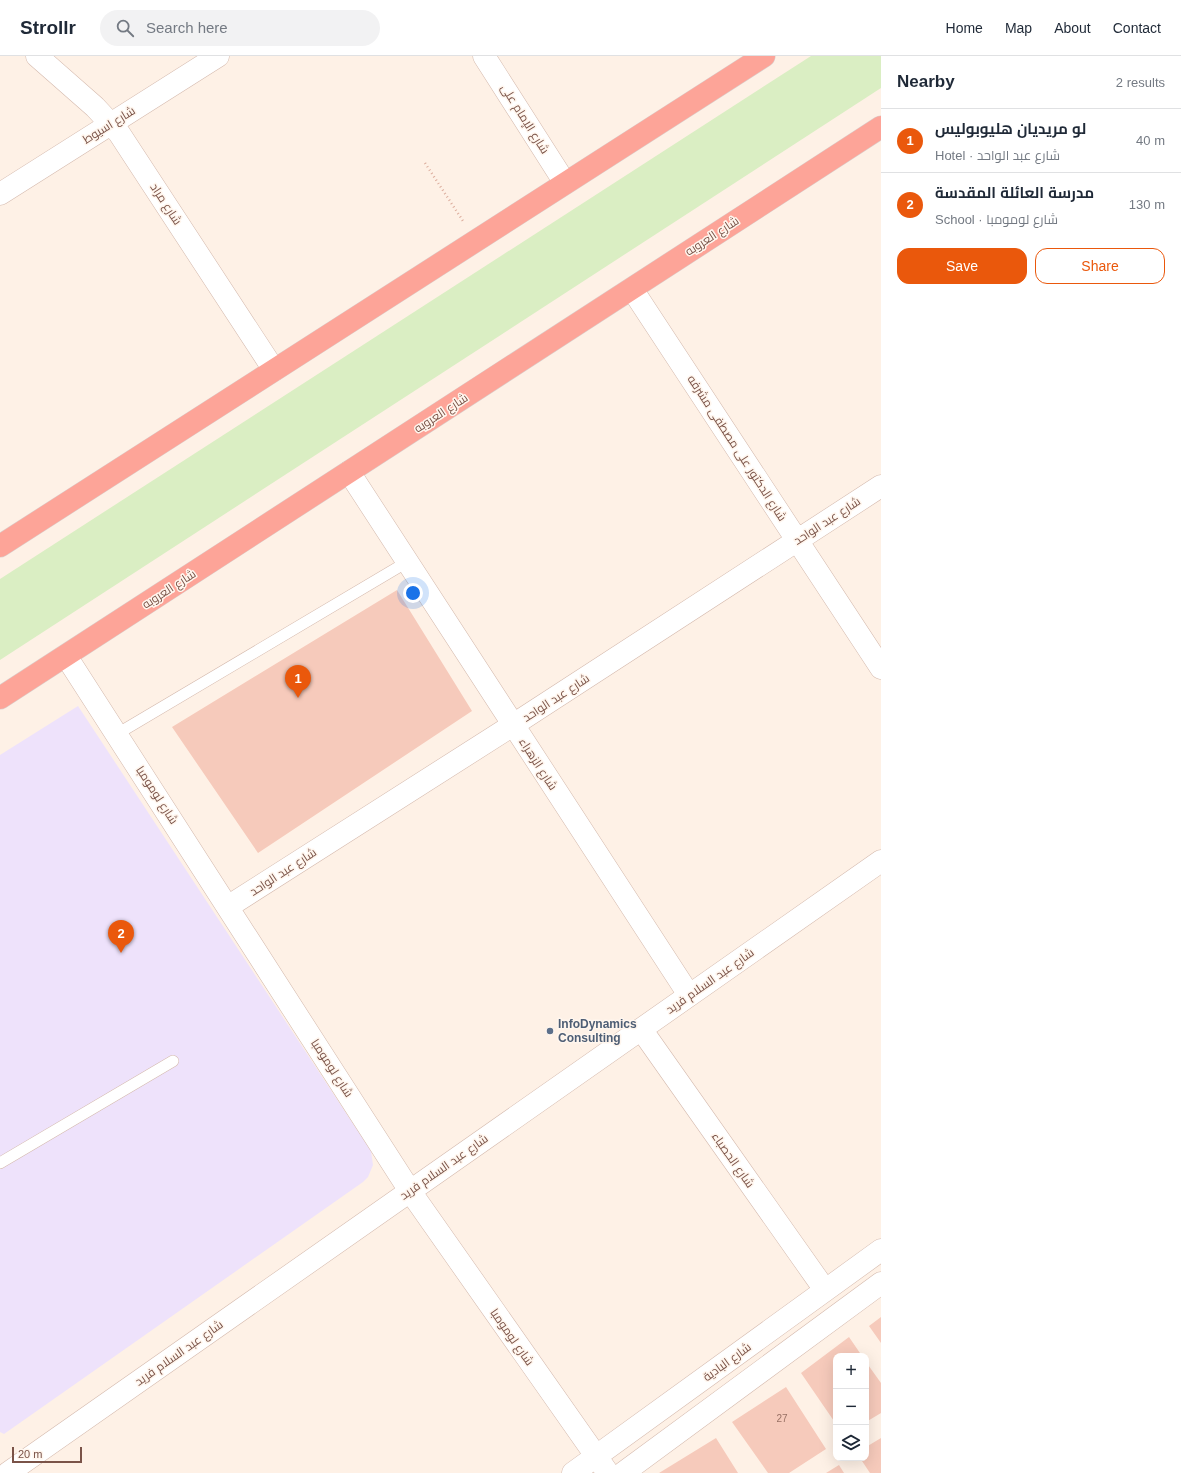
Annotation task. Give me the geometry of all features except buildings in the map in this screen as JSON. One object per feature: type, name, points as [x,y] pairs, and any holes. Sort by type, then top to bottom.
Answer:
[{"type":"highway","points":[[0,546],[764,56]]},
{"type":"highway","name":"شارع العروبه","points":[[0,698],[881,127]]},
{"type":"street","name":"شارع مراد","points":[[37,56],[95,107],[111,123],[127,144],[274,370]]},
{"type":"street","name":"شارع اسيوط","points":[[0,194],[218,56]]},
{"type":"street","name":"شارع الإمام على","points":[[484,56],[565,183]]},
{"type":"street","name":"شارع الدكتور على مصطفى مشرفه","points":[[632,289],[881,668]]},
{"type":"street","name":"شارع الزهراء","points":[[349,472],[689,995]]},
{"type":"street","name":"شارع عبد الواحد","points":[[229,906],[513,725],[881,486]]},
{"type":"street","name":"شارع لومومبا","points":[[66,656],[229,906],[410,1191],[602,1465]]},
{"type":"street","name":"شارع عبد السلام فريد","points":[[8,1473],[881,861]]},
{"type":"street","name":"شارع الحصباء","points":[[641,1029],[825,1290]]},
{"type":"street","name":"شارع البادية","points":[[573,1473],[602,1465],[825,1290],[881,1250]]},
{"type":"street","points":[[623,1473],[881,1283]]},
{"type":"lane","points":[[116,734],[407,562]]},
{"type":"lane","points":[[0,1163],[173,1061]]},
{"type":"path","points":[[425,163],[475,240]]},
{"type":"shaded area","points":[[78,706],[371,1151],[373,1165],[368,1177],[363,1182],[4,1434],[0,1432],[0,755]]},
{"type":"green space","points":[[811,56],[881,56],[881,88],[0,660],[0,579]]},
{"type":"place","name":"لو مريديان هليوبوليس","points":[[298,698]]},
{"type":"place","name":"مدرسة العائلة المقدسة","points":[[121,953]]},
{"type":"place","name":"InfoDynamics Consulting","points":[[550,1031]]}]
